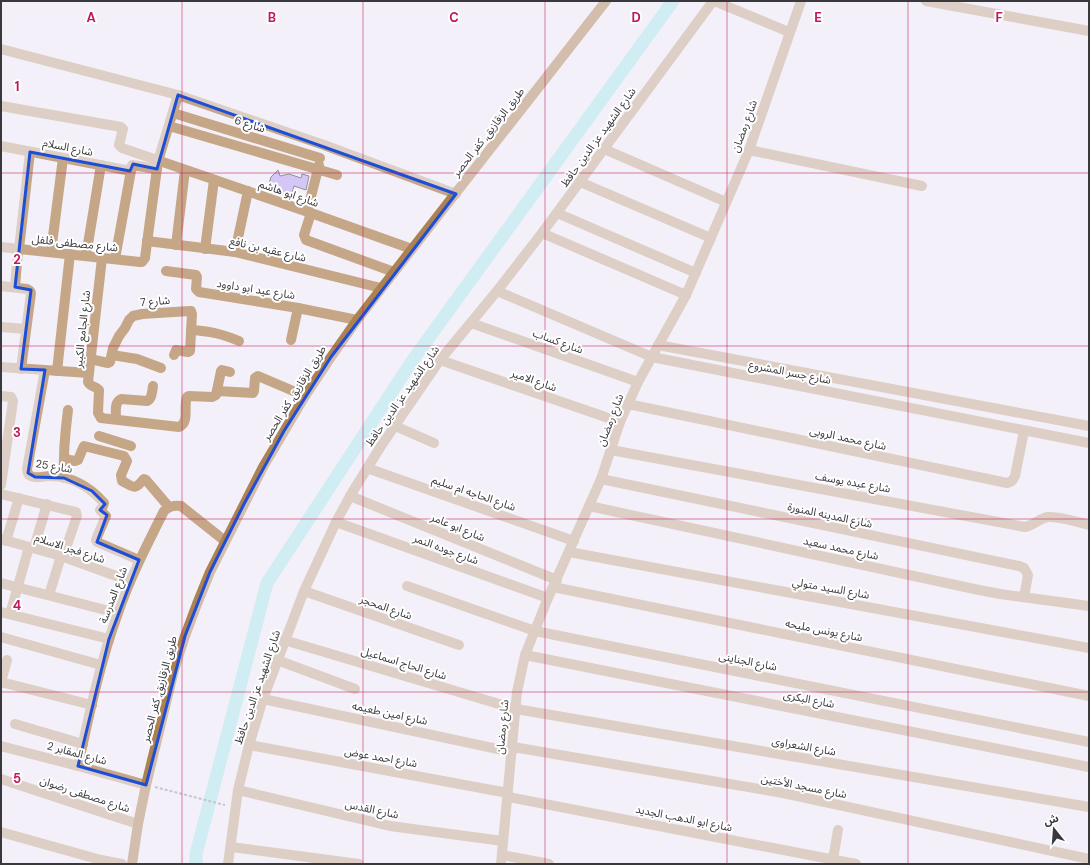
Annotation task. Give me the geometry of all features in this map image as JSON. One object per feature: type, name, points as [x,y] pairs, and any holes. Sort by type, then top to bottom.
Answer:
[{"type":"main road","name":"طريق الزقازيق, كفر الحصر","points":[[132,864],[146,785],[169,690],[185,636],[207,578],[263,467],[305,396],[357,320],[606,1]]},
{"type":"street","points":[[714,1],[789,32]]},
{"type":"street","name":"شارع الشهيد عز الدين حافظ","points":[[228,864],[238,790],[263,699],[304,590],[350,496],[367,468],[440,360],[497,291],[542,233],[714,1]]},
{"type":"street","name":"شارع رمضان","points":[[501,860],[517,692],[525,655],[548,598],[601,479],[620,422],[638,382],[696,273],[749,150],[801,1]]},
{"type":"street","points":[[926,1],[1089,32]]},
{"type":"street","points":[[1,49],[178,95],[324,145],[456,194]]},
{"type":"street","points":[[148,241],[158,165],[178,95]]},
{"type":"street","points":[[1,106],[121,127],[123,129],[119,143],[120,147],[158,165]]},
{"type":"street","name":"شارع 6","points":[[173,113],[320,158]]},
{"type":"street","points":[[169,126],[337,176]]},
{"type":"street","points":[[324,145],[304,235],[306,240],[394,272]]},
{"type":"street","points":[[604,149],[726,202]]},
{"type":"street","name":"شارع السلام","points":[[1,150],[30,152],[131,171]]},
{"type":"street","points":[[749,150],[922,186]]},
{"type":"street","points":[[15,287],[30,152]]},
{"type":"street","points":[[52,252],[63,158]]},
{"type":"street","points":[[115,259],[133,164],[158,165]]},
{"type":"street","points":[[86,256],[101,165]]},
{"type":"street","name":"شارع ابو هاشم","points":[[158,165],[185,170],[412,249]]},
{"type":"street","points":[[176,245],[185,170]]},
{"type":"street","points":[[205,248],[214,180]]},
{"type":"street","points":[[580,182],[711,238]]},
{"type":"street","points":[[235,252],[248,191]]},
{"type":"street","points":[[557,213],[696,273]]},
{"type":"street","points":[[542,233],[686,294]]},
{"type":"street","name":"شارع مصطفى فلفل","points":[[1,247],[142,262],[145,258],[148,241]]},
{"type":"street","name":"شارع عقبه بن نافع","points":[[148,241],[235,252],[381,288]]},
{"type":"street","points":[[57,371],[70,254]]},
{"type":"street","name":"شارع الجامع الكبير","points":[[101,418],[98,413],[100,390],[88,384],[102,258]]},
{"type":"street","name":"شارع عيد ابو داوود","points":[[166,271],[196,275],[196,289],[199,292],[298,308],[357,320]]},
{"type":"street","points":[[1,286],[29,290],[31,293],[20,369]]},
{"type":"street","name":"شارع جسر المشروع","points":[[497,291],[652,357],[1089,443]]},
{"type":"street","points":[[291,340],[298,308]]},
{"type":"street","name":"شارع 7","points":[[112,355],[119,336],[132,316],[137,314],[191,311],[190,351],[176,350],[174,356]]},
{"type":"street","name":"شارع كساب","points":[[471,323],[638,382]]},
{"type":"street","points":[[1,327],[26,329]]},
{"type":"street","points":[[191,330],[223,334],[239,341]]},
{"type":"street","name":"شارع جسر المشروع","points":[[658,345],[1089,426]]},
{"type":"street","points":[[90,359],[108,363],[111,361],[112,355],[137,359],[161,368]]},
{"type":"street","name":"شارع الامير","points":[[440,360],[620,422]]},
{"type":"street","points":[[1,367],[89,373]]},
{"type":"street","name":"شارع 25","points":[[44,370],[27,469],[28,473],[35,477],[55,476],[64,478],[79,483],[92,491],[104,503],[100,510],[106,514],[96,540],[97,542],[139,560]]},
{"type":"street","points":[[98,449],[101,418],[179,427],[182,426],[185,421],[187,397],[213,397],[216,395],[221,371],[230,372]]},
{"type":"street","points":[[217,391],[253,393],[255,378],[258,376],[305,396]]},
{"type":"street","points":[[116,419],[117,403],[119,400],[149,401],[154,386]]},
{"type":"street","points":[[1,396],[11,398],[12,401],[1,485]]},
{"type":"street","name":"شارع محمد الروبى","points":[[628,404],[1007,483],[1012,481],[1015,476],[1024,431]]},
{"type":"street","points":[[64,478],[64,435],[68,410]]},
{"type":"street","points":[[396,426],[434,443]]},
{"type":"street","points":[[99,436],[131,446]]},
{"type":"street","points":[[64,459],[75,461],[78,460],[84,446],[124,456],[127,461],[121,475],[122,481],[134,487],[139,486],[144,480],[146,480],[169,507],[175,505],[181,506],[226,541]]},
{"type":"street","name":"شارع عبده يوسف","points":[[611,450],[1025,526],[1048,517],[1055,517],[1089,525]]},
{"type":"street","name":"شارع الحاجه ام سليم","points":[[367,468],[574,541]]},
{"type":"street","name":"شارع المدينه المنورة","points":[[601,479],[1019,566],[1024,568],[1028,575],[1024,597]]},
{"type":"street","points":[[1,494],[74,511],[77,514],[49,595]]},
{"type":"street","name":"شارع ابو عامر","points":[[350,496],[555,583]]},
{"type":"street","points":[[3,540],[19,498]]},
{"type":"street","points":[[46,504],[18,587],[6,613],[109,639]]},
{"type":"street","name":"شارع محمد سعيد","points":[[589,506],[1000,594],[1089,606]]},
{"type":"street","name":"شارع المدرسة","points":[[78,766],[101,665],[117,613],[139,560],[164,511],[169,507]]},
{"type":"street","name":"شارع جوده النمر","points":[[336,522],[548,598]]},
{"type":"street","name":"شارع فجر الاسلام","points":[[3,540],[62,557],[130,581]]},
{"type":"street","name":"شارع السيد متولي","points":[[569,552],[1089,648]]},
{"type":"street","points":[[1,583],[117,613]]},
{"type":"street","name":"شارع يونس مليحه","points":[[555,583],[1089,696]]},
{"type":"street","name":"شارع الجناينى","points":[[407,586],[535,631],[1089,742]]},
{"type":"street","name":"شارع المحجر","points":[[304,590],[459,645]]},
{"type":"street","points":[[1,637],[101,665]]},
{"type":"street","name":"شارع الحاج اسماعيل","points":[[284,640],[516,709]]},
{"type":"street","name":"شارع البكرى","points":[[525,655],[1089,767]]},
{"type":"street","points":[[7,660],[1,682],[92,704]]},
{"type":"street","points":[[277,660],[355,689]]},
{"type":"street","name":"شارع امين طعيمه","points":[[263,699],[512,749]]},
{"type":"street","name":"شارع الشعراوى","points":[[516,709],[1089,807]]},
{"type":"street","points":[[15,724],[83,744]]},
{"type":"street","name":"شارع المقابر 2","points":[[1,746],[146,785]]},
{"type":"street","name":"شارع احمد عوض","points":[[249,746],[508,795]]},
{"type":"street","name":"شارع مسجد الأختين","points":[[512,749],[783,793],[1089,859]]},
{"type":"street","name":"شارع مصطفى رضوان","points":[[1,779],[138,824]]},
{"type":"street","name":"شارع القدس","points":[[238,790],[390,826],[504,841]]},
{"type":"street","name":"شارع ابو الدهب الجديد","points":[[508,795],[856,864]]},
{"type":"street","points":[[833,860],[838,830]]},
{"type":"street","points":[[1,832],[101,862],[122,864]]},
{"type":"street","points":[[231,847],[359,864]]},
{"type":"street","points":[[501,860],[549,864]]},
{"type":"path","points":[[166,790],[219,803]]},
{"type":"highlighted area","points":[[178,95],[456,194],[331,357],[284,431],[244,504],[210,572],[185,636],[146,785],[78,766],[109,639],[139,560],[97,542],[107,515],[100,510],[105,504],[92,491],[64,478],[35,477],[28,473],[45,370],[21,369],[31,290],[15,287],[30,152],[130,171],[133,164],[157,169]]},
{"type":"building","points":[[278,170],[280,176],[289,174],[301,178],[302,174],[309,176],[306,190],[294,186],[291,197],[267,190],[271,177]]},
{"type":"waterway","points":[[196,864],[196,854],[267,583],[412,361],[673,1]]}]
